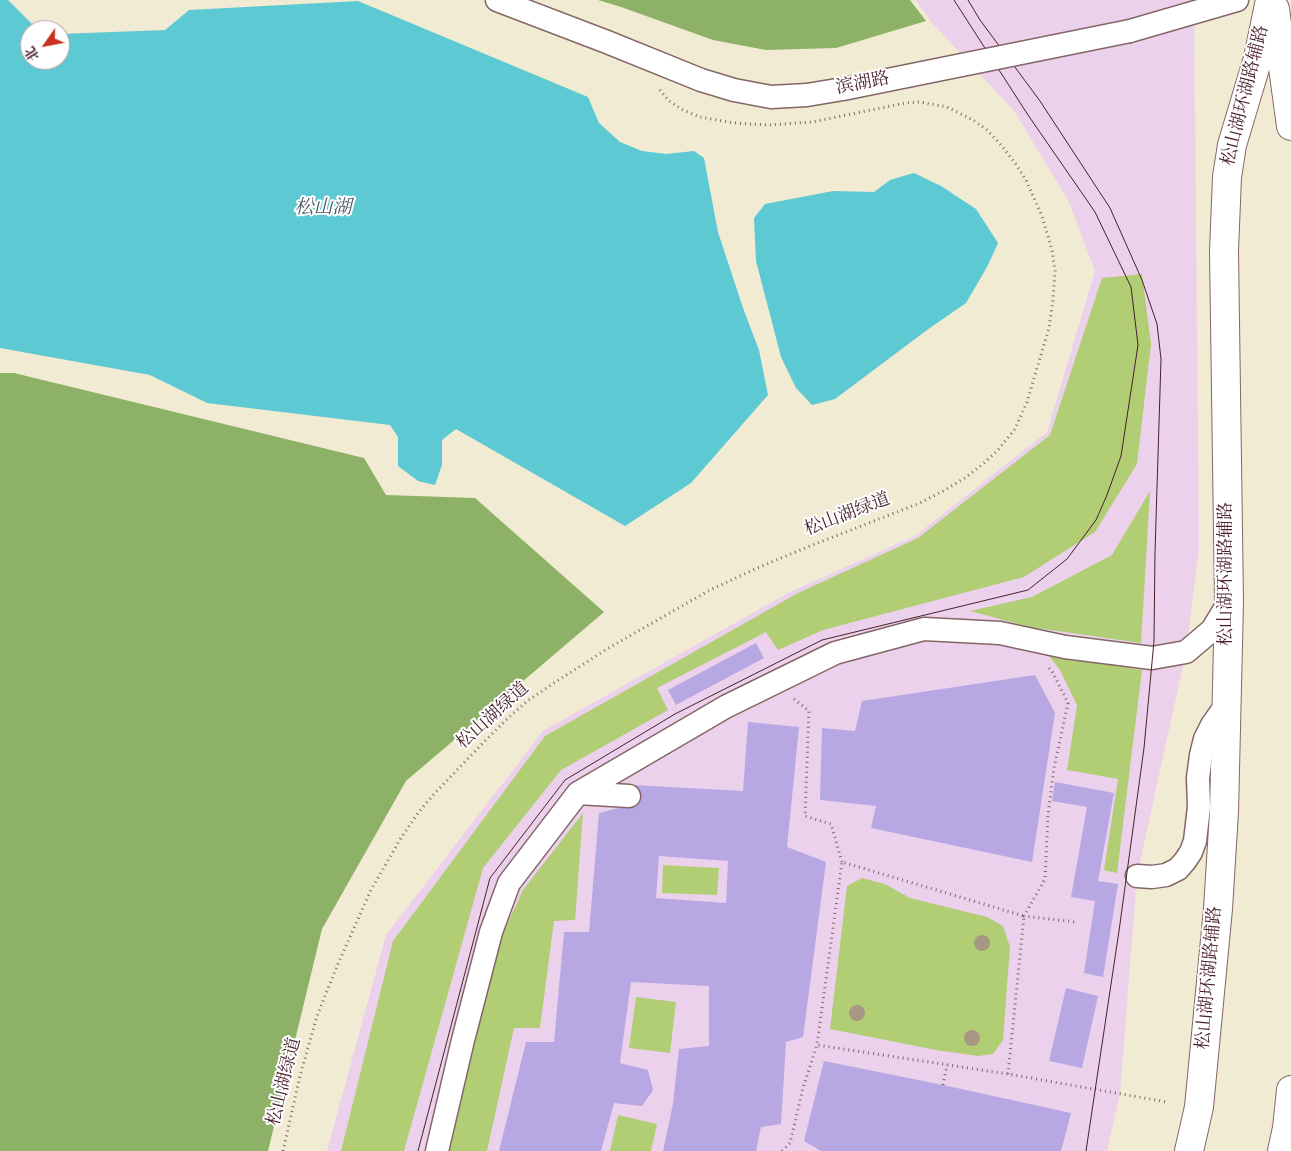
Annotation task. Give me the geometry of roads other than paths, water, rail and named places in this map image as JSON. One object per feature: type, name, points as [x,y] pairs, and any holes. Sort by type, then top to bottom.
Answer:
[{"type":"main road","points":[[1272,0],[1291,126]]},
{"type":"main road","name":"松山湖环湖路辅路","points":[[1190,1151],[1199,1107],[1218,909],[1224,812],[1230,602],[1224,251],[1227,177],[1232,145],[1258,58],[1272,0]]},
{"type":"main road","points":[[1282,1151],[1287,1128],[1291,1090]]},
{"type":"street","name":"滨湖路","points":[[497,0],[702,80],[734,90],[771,97],[807,95],[843,89],[1130,31],[1237,0]]},
{"type":"street","points":[[437,1151],[489,941],[509,883],[578,792],[727,706],[835,654],[924,629],[1000,633],[1065,648],[1152,658],[1186,652],[1212,630],[1230,602]]},
{"type":"street","points":[[1137,876],[1152,877],[1166,875],[1178,869],[1191,852],[1195,841],[1199,808],[1198,778],[1201,755],[1205,739],[1212,725],[1227,704]]},
{"type":"street","points":[[578,792],[629,796]]},
{"type":"water","name":"松山湖","points":[[0,0],[8,0],[28,20],[20,20],[20,70],[70,70],[70,34],[165,30],[189,10],[358,1],[588,97],[599,123],[620,142],[642,151],[666,154],[694,151],[704,158],[718,232],[759,350],[768,395],[691,483],[625,526],[456,429],[442,440],[442,465],[435,485],[418,481],[398,466],[398,437],[390,425],[207,403],[150,375],[0,348]]},
{"type":"water","points":[[914,173],[941,186],[976,209],[998,243],[987,267],[966,303],[835,399],[812,405],[796,388],[781,357],[756,261],[754,218],[765,204],[833,191],[874,192],[890,180]]},
{"type":"tram line","points":[[418,1151],[490,878],[565,780],[675,714],[822,640],[1028,590],[1067,559],[1096,520],[1121,456],[1138,345],[1131,287],[1095,212],[1028,115],[954,0]]},
{"type":"tram line","points":[[968,0],[980,20],[1040,101],[1110,208],[1142,280],[1157,324],[1161,359],[1154,641],[1144,748],[1086,1151]]}]
